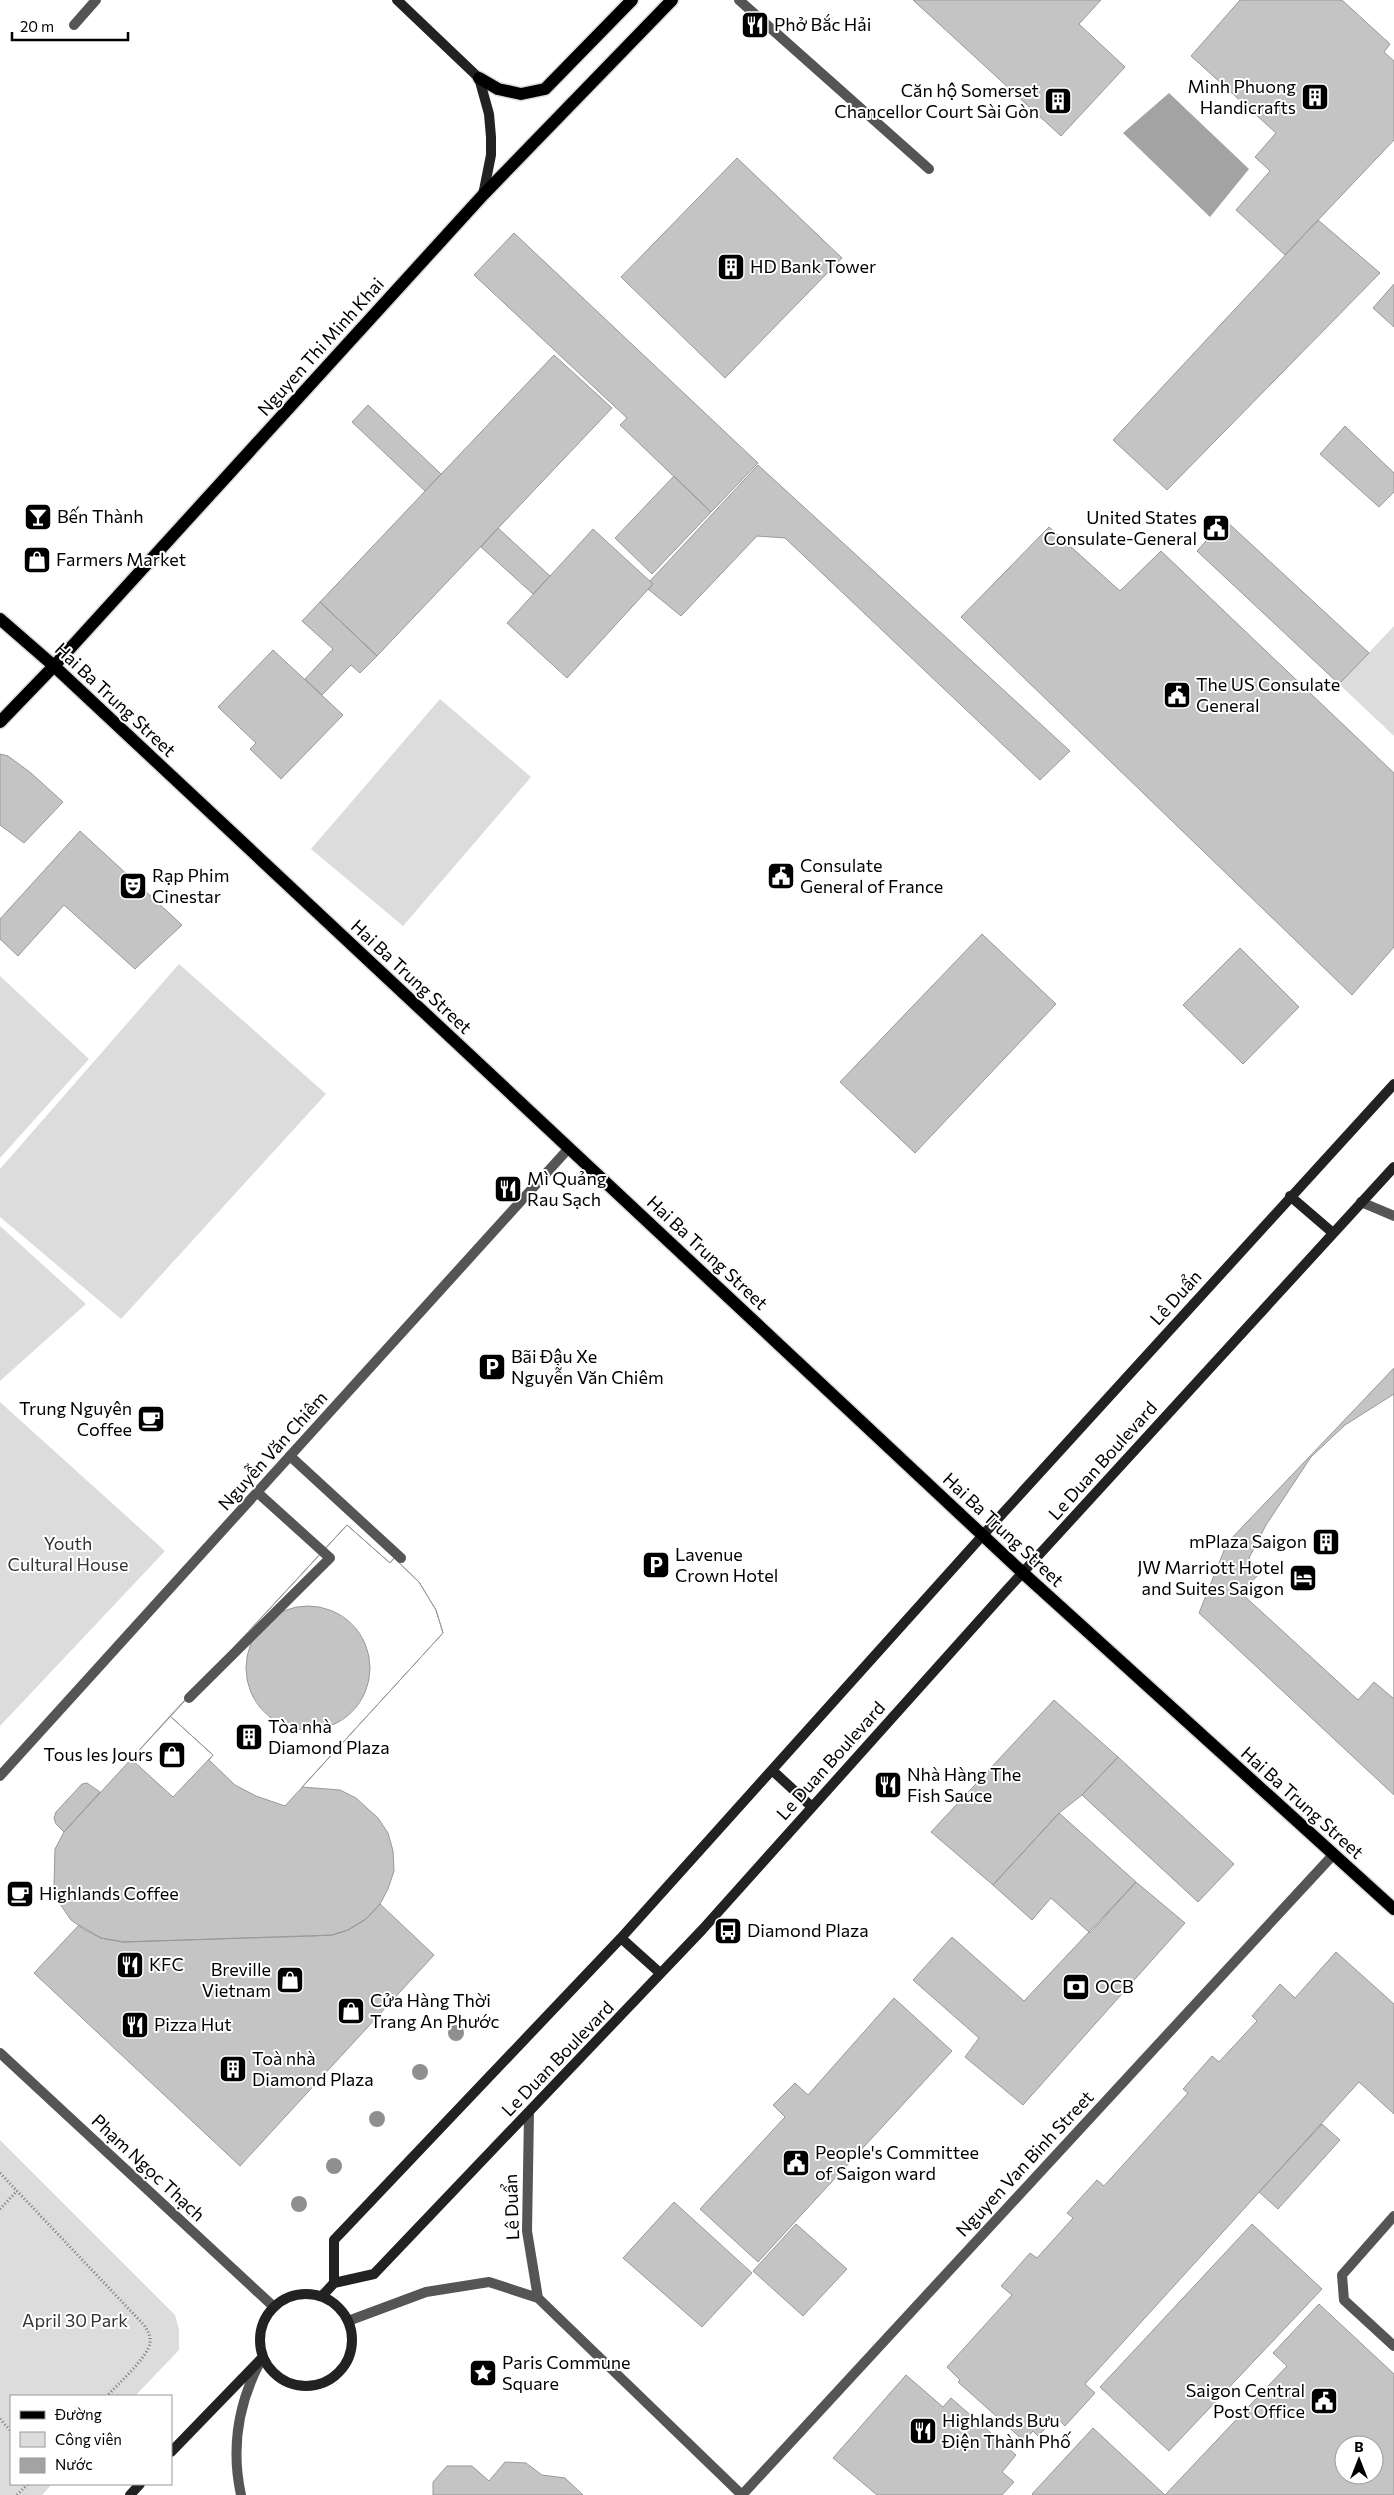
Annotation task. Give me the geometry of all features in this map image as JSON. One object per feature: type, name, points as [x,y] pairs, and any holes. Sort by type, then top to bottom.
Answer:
[{"type":"main road","points":[[396,0],[479,78],[498,89],[520,94],[545,89],[632,0]]},
{"type":"main road","name":"Nguyen Thi Minh Khai","points":[[0,722],[54,666],[483,194],[672,0]]},
{"type":"main road","points":[[479,78],[489,114],[491,137],[490,155],[483,194]]},
{"type":"main road","name":"Hai Ba Trung Street","points":[[0,619],[54,666],[1023,1573],[1394,1909]]},
{"type":"main road","name":"Lê Duẩn","points":[[983,1535],[1394,1084]]},
{"type":"main road","name":"Le Duan Boulevard","points":[[983,1535],[621,1938],[334,2240],[334,2283],[374,2274],[529,2113],[702,1930],[1023,1573],[1394,1167]]},
{"type":"main road","points":[[1290,1196],[1333,1233]]},
{"type":"main road","points":[[773,1771],[812,1807]]},
{"type":"main road","points":[[621,1938],[660,1973]]},
{"type":"main road","points":[[322,2296],[334,2283]]},
{"type":"main road","points":[[309,2294],[322,2296],[338,2306],[348,2321],[353,2339],[350,2357],[339,2373],[324,2383],[306,2387],[288,2383],[272,2373],[263,2357],[260,2344],[261,2330],[265,2317],[284,2299],[309,2294]]},
{"type":"main road","points":[[172,2451],[263,2357]]},
{"type":"main road","points":[[130,2495],[139,2485]]},
{"type":"street","points":[[74,25],[96,0]]},
{"type":"street","points":[[739,0],[929,169]]},
{"type":"street","name":"Nguyễn Văn Chiêm","points":[[0,1776],[569,1148]]},
{"type":"street","points":[[1361,1202],[1394,1216]]},
{"type":"street","points":[[290,1456],[401,1558]]},
{"type":"street","points":[[189,1698],[330,1558],[258,1493]]},
{"type":"street","name":"Nguyen Van Binh Street","points":[[742,2495],[1333,1854]]},
{"type":"street","name":"Phạm Ngọc Thạch","points":[[0,2053],[274,2307]]},
{"type":"street","name":"Lê Duẩn","points":[[529,2113],[527,2231],[538,2298]]},
{"type":"street","points":[[1394,2216],[1342,2274],[1344,2300],[1394,2346]]},
{"type":"street","points":[[348,2321],[426,2292],[489,2282],[538,2298],[742,2495]]},
{"type":"street","points":[[241,2495],[237,2471],[238,2424],[251,2378],[263,2357]]},
{"type":"path","points":[[0,2173],[144,2325],[150,2336],[150,2346],[108,2395]]},
{"type":"path","points":[[0,2210],[17,2191]]},
{"type":"path","points":[[0,2419],[10,2429]]},
{"type":"path","points":[[17,2495],[27,2485]]},
{"type":"green space","points":[[1394,626],[1394,736],[1339,684]]},
{"type":"green space","points":[[440,699],[531,777],[403,926],[311,849]]},
{"type":"green space","points":[[179,964],[326,1094],[121,1319],[0,1217],[0,1169]]},
{"type":"green space","points":[[0,976],[89,1059],[0,1158]]},
{"type":"green space","points":[[0,1226],[86,1304],[0,1381]]},
{"type":"green space","name":"Youth Cultural House","points":[[0,1402],[165,1551],[0,1726]]},
{"type":"green space","name":"April 30 Park","points":[[0,2140],[175,2315],[179,2329],[179,2350],[136,2395],[10,2395],[10,2485],[51,2485],[42,2495],[0,2495]]},
{"type":"water","points":[[1169,93],[1249,169],[1210,217],[1123,133]]},
{"type":"building","name":"Căn hộ Somerset Chancellor Court Sài Gòn","points":[[913,0],[1101,0],[1079,24],[1125,67],[1061,136]]},
{"type":"building","name":"Minh Phuong Handicrafts","points":[[1240,0],[1342,0],[1390,44],[1384,52],[1394,61],[1394,140],[1285,255],[1236,210],[1270,171],[1255,157],[1276,133],[1191,56]]},
{"type":"building","name":"HD Bank Tower","points":[[737,158],[842,258],[725,378],[621,277]]},
{"type":"building","points":[[1318,220],[1380,273],[1167,490],[1113,440]]},
{"type":"building","points":[[514,233],[758,463],[711,512],[620,425],[627,418],[474,275]]},
{"type":"building","points":[[1394,284],[1394,327],[1373,308]]},
{"type":"building","points":[[554,355],[612,408],[377,656],[320,602]]},
{"type":"building","points":[[368,405],[441,474],[425,491],[352,422]]},
{"type":"building","points":[[1345,426],[1394,473],[1394,492],[1379,507],[1320,454]]},
{"type":"building","points":[[758,465],[1070,751],[1040,780],[785,538],[757,536],[681,616],[648,589],[653,584],[650,581]]},
{"type":"building","points":[[674,476],[711,512],[652,574],[615,538]]},
{"type":"building","points":[[1225,520],[1369,653],[1339,684],[1197,551]]},
{"type":"building","name":"The US Consulate General","points":[[1049,527],[1120,591],[1161,551],[1394,773],[1394,947],[1352,995],[961,617]]},
{"type":"building","points":[[498,528],[550,576],[533,594],[481,547]]},
{"type":"building","points":[[593,529],[653,584],[567,678],[507,623]]},
{"type":"building","points":[[320,602],[377,656],[360,673],[351,665],[322,695],[305,679],[333,649],[302,621]]},
{"type":"building","points":[[273,650],[343,715],[281,779],[250,749],[256,743],[218,707]]},
{"type":"building","points":[[0,754],[8,756],[31,773],[63,802],[24,843],[0,825]]},
{"type":"building","points":[[80,831],[182,925],[135,969],[64,905],[18,956],[0,939],[0,919]]},
{"type":"building","points":[[982,934],[1056,1004],[915,1153],[840,1082]]},
{"type":"building","points":[[1240,948],[1299,1007],[1243,1064],[1183,1005]]},
{"type":"building","name":"JW Marriott Hotel and Suites Saigon","points":[[1394,1368],[1394,1795],[1199,1613],[1227,1543]]},
{"type":"building","name":"JW Marriott Hotel and Suites Saigon","points":[[1394,1394],[1394,1697],[1374,1682],[1358,1700],[1241,1593],[1259,1574],[1249,1558],[1266,1525],[1311,1457],[1345,1425]]},
{"type":"building","name":"Tòa nhà Diamond Plaza","points":[[347,1525],[390,1563],[394,1558],[419,1582],[436,1610],[443,1633],[302,1787],[340,1790],[356,1798],[378,1818],[388,1833],[393,1851],[394,1871],[388,1889],[380,1904],[366,1919],[348,1930],[332,1935],[123,1942],[101,1938],[85,1930],[71,1920],[60,1904],[54,1886],[55,1849],[64,1832]]},
{"type":"building","points":[[347,1525],[390,1563],[394,1558],[419,1582],[436,1610],[443,1633],[285,1806],[256,1796],[235,1785],[209,1760],[213,1755],[170,1716]]},
{"type":"building","points":[[308,1606],[332,1610],[352,1624],[366,1644],[370,1668],[366,1692],[352,1712],[332,1726],[308,1730],[284,1726],[264,1712],[250,1692],[246,1668],[250,1644],[264,1624],[284,1610]]},
{"type":"building","points":[[1054,1700],[1118,1757],[1082,1795],[1059,1813],[993,1885],[931,1832]]},
{"type":"building","points":[[170,1716],[213,1755],[173,1797],[131,1759]]},
{"type":"building","points":[[1118,1757],[1234,1864],[1198,1902],[1082,1795]]},
{"type":"building","points":[[87,1783],[100,1792],[64,1832],[56,1824],[54,1818],[56,1812],[82,1784]]},
{"type":"building","points":[[1059,1813],[1136,1882],[1090,1933],[1051,1898],[1032,1920],[993,1885]]},
{"type":"building","points":[[1136,1882],[1185,1923],[1023,2105],[965,2057],[979,2038],[913,1980],[952,1937],[1024,2001]]},
{"type":"building","name":"Toà nhà Diamond Plaza","points":[[380,1904],[434,1955],[240,2166],[34,1973],[79,1925],[101,1938],[123,1942],[332,1935],[348,1930],[366,1919]]},
{"type":"building","points":[[1336,1952],[1394,2004],[1394,2114],[1359,2082],[1085,2384],[1095,2393],[1065,2426],[1056,2417],[1038,2436],[1033,2431],[1024,2441],[958,2382],[960,2380],[947,2367],[1012,2295],[1001,2286],[1030,2253],[1037,2258],[1073,2218],[1067,2213],[1097,2180],[1104,2186],[1188,2093],[1183,2089],[1212,2056],[1219,2062],[1257,2021],[1252,2016],[1280,1984],[1295,1998]]},
{"type":"building","name":"People's Committee of Saigon ward","points":[[894,1998],[952,2051],[758,2262],[700,2209],[785,2117],[773,2105],[795,2083],[808,2095]]},
{"type":"building","points":[[1322,2124],[1340,2140],[1278,2209],[1259,2192]]},
{"type":"building","points":[[674,2202],[752,2273],[702,2327],[623,2258]]},
{"type":"building","points":[[796,2224],[847,2269],[803,2316],[753,2271]]},
{"type":"building","points":[[1252,2224],[1322,2289],[1169,2451],[1100,2387]]},
{"type":"building","name":"Saigon Central Post Office","points":[[1319,2304],[1394,2374],[1394,2495],[1165,2495],[1287,2366],[1273,2353]]},
{"type":"building","name":"Highlands Bưu Điện Thành Phố","points":[[906,2375],[943,2407],[951,2398],[1016,2455],[1002,2472],[1014,2482],[1002,2495],[877,2495],[833,2458]]},
{"type":"building","points":[[1093,2428],[1165,2495],[1033,2495]]},
{"type":"building","points":[[505,2462],[526,2463],[542,2475],[565,2478],[583,2495],[433,2495],[433,2482],[447,2466],[472,2466],[489,2481]]},
{"type":"place","name":"Phở Bắc Hải","points":[[755,25]]},
{"type":"place","name":"Minh Phuong Handicrafts","points":[[1315,97]]},
{"type":"place","name":"Căn hộ Somerset Chancellor Court Sài Gòn","points":[[1058,101]]},
{"type":"place","name":"HD Bank Tower","points":[[731,267]]},
{"type":"place","name":"Bến Thành","points":[[38,517]]},
{"type":"place","name":"United States Consulate-General","points":[[1216,528]]},
{"type":"place","name":"Farmers Market","points":[[37,560]]},
{"type":"place","name":"The US Consulate General","points":[[1177,695]]},
{"type":"place","name":"Consulate General of France","points":[[781,876]]},
{"type":"place","name":"Rạp Phim Cinestar","points":[[133,886]]},
{"type":"place","name":"Mì Quảng Rau Sạch","points":[[508,1189]]},
{"type":"place","name":"Bãi Đậu Xe Nguyễn Văn Chiêm","points":[[492,1367]]},
{"type":"place","name":"Trung Nguyên Coffee","points":[[151,1419]]},
{"type":"place","name":"mPlaza Saigon","points":[[1326,1542]]},
{"type":"place","name":"Lavenue Crown Hotel","points":[[656,1565]]},
{"type":"place","name":"JW Marriott Hotel and Suites Saigon","points":[[1303,1578]]},
{"type":"place","name":"Tòa nhà Diamond Plaza","points":[[249,1737]]},
{"type":"place","name":"Tous les Jours","points":[[172,1755]]},
{"type":"place","name":"Nhà Hàng The Fish Sauce","points":[[888,1785]]},
{"type":"place","name":"Highlands Coffee","points":[[20,1894]]},
{"type":"place","name":"Diamond Plaza","points":[[728,1931]]},
{"type":"place","name":"KFC","points":[[130,1965]]},
{"type":"place","name":"Breville Vietnam","points":[[290,1980]]},
{"type":"place","name":"OCB","points":[[1076,1987]]},
{"type":"place","name":"Cửa Hàng Thời Trang An Phước","points":[[351,2011]]},
{"type":"place","name":"Pizza Hut","points":[[135,2025]]},
{"type":"place","name":"Toà nhà Diamond Plaza","points":[[233,2069]]},
{"type":"place","name":"People's Committee of Saigon ward","points":[[796,2163]]},
{"type":"place","name":"Paris Commune Square","points":[[483,2373]]},
{"type":"place","name":"Saigon Central Post Office","points":[[1324,2401]]},
{"type":"place","name":"Highlands Bưu Điện Thành Phố","points":[[923,2431]]}]
